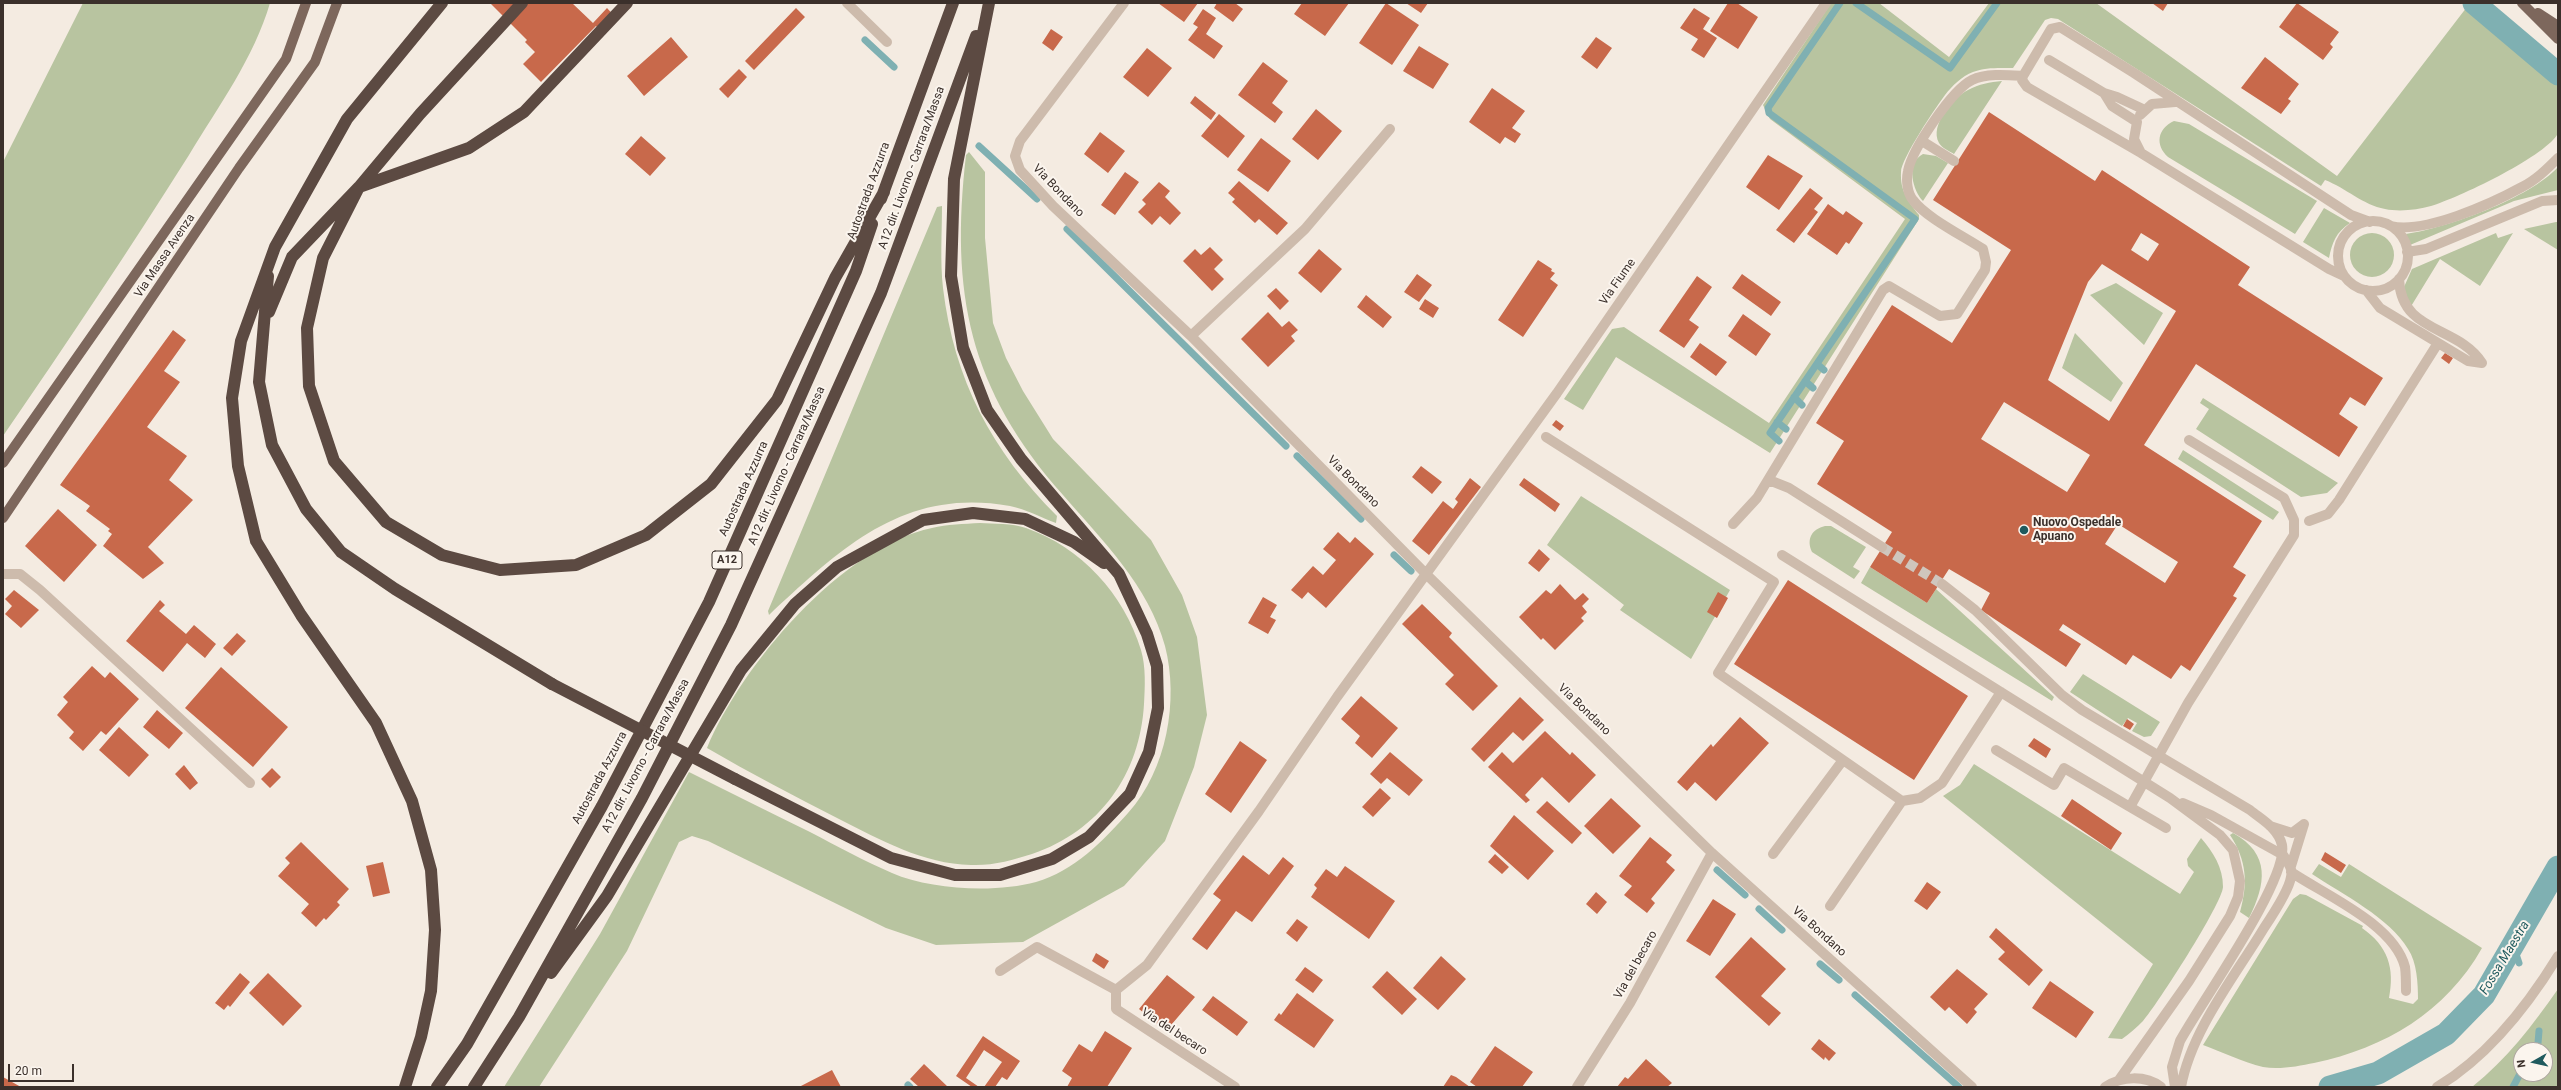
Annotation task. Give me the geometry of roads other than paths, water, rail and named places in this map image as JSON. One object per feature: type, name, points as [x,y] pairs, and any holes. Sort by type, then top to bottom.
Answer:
[{"type":"highway","points":[[405,1087],[421,1037],[431,991],[435,930],[432,870],[412,801],[376,723],[301,615],[256,541],[238,466],[232,398],[240,341],[270,259],[347,119],[442,3]]},
{"type":"highway","points":[[264,324],[292,258],[358,187],[420,114],[522,3]]},
{"type":"highway","points":[[627,3],[524,112],[469,148],[358,187],[323,258],[307,328],[309,386],[334,461],[386,522],[442,555],[500,570],[576,565],[646,535],[711,484],[776,400],[835,278],[884,192]]},
{"type":"highway","name":"Autostrada Azzurra","points":[[437,1087],[467,1044],[602,806],[709,602],[856,271],[953,3]]},
{"type":"highway","points":[[270,259],[259,382],[272,445],[306,510],[341,552],[395,589],[552,684],[735,779],[898,860],[955,874],[1000,875],[1052,859],[1089,837],[1130,794],[1149,752],[1158,708],[1157,666],[1147,634],[1119,574],[1021,459],[987,410],[963,348],[951,276],[954,179],[989,3]]},
{"type":"highway","name":"A12 dir. Livorno - Carrara/Massa","points":[[474,1087],[519,1017],[642,798],[731,625],[881,293],[989,3]]},
{"type":"highway","points":[[519,1017],[607,896],[741,670],[796,604],[838,567],[923,520],[973,513],[1025,519],[1074,542],[1119,574]]},
{"type":"main road","name":"Via Massa Avenza","points":[[3,463],[286,59],[306,3]]},
{"type":"main road","name":"Via Massa Avenza","points":[[3,518],[239,168],[315,62],[337,3]]},
{"type":"main road","points":[[2523,3],[2558,26]]},
{"type":"main road","points":[[2523,3],[2558,39]]},
{"type":"street","points":[[847,3],[887,42]]},
{"type":"street","name":"Via Bondano","points":[[1124,3],[1020,141],[1015,156],[1020,170],[1053,206],[1190,336],[1426,574],[1712,853],[1972,1087]]},
{"type":"street","name":"Via Fiume","points":[[1116,990],[1147,965],[1260,811],[1337,697],[1557,393],[1826,3]]},
{"type":"street","points":[[2388,225],[2397,231],[2404,241],[2407,252],[2404,271],[2399,279],[2390,287],[2378,291],[2366,290],[2350,282],[2344,276],[2328,269],[2141,153],[2027,87],[2022,80],[2023,76],[2051,29],[2058,27],[2134,73],[2175,102],[2351,215],[2370,222],[2388,225],[2404,229],[2422,227],[2454,217],[2522,188],[2536,178],[2558,158]]},
{"type":"street","points":[[2049,60],[2104,93],[2118,97],[2145,110]]},
{"type":"street","points":[[1733,524],[1757,498],[1883,290],[1889,286],[1940,316],[1958,314],[1985,270],[1986,262],[1983,249],[1932,216],[1912,200],[1907,184],[1908,170],[1922,141],[1958,88],[1973,79],[2004,75],[2023,76]]},
{"type":"street","points":[[2104,93],[2112,106],[2137,122]]},
{"type":"street","points":[[2141,153],[2134,139],[2137,122],[2145,110],[2152,104],[2175,102]]},
{"type":"street","points":[[1190,336],[1305,229],[1390,129]]},
{"type":"street","points":[[1922,141],[1954,161]]},
{"type":"street","points":[[2407,252],[2426,249],[2542,201],[2558,200]]},
{"type":"street","points":[[2344,276],[2339,264],[2338,252],[2342,241],[2354,228],[2370,222]]},
{"type":"street","points":[[2366,290],[2380,308],[2468,361],[2482,363],[2474,352],[2409,313],[2400,295],[2399,279]]},
{"type":"street","points":[[2309,521],[2328,514],[2339,500],[2438,343]]},
{"type":"street","points":[[1546,438],[1774,582],[1718,673],[1902,801],[1920,798],[1942,783],[2001,692]]},
{"type":"street","points":[[2130,807],[2188,702],[2294,535],[2294,520],[2284,498],[2189,440]]},
{"type":"street","points":[[1767,482],[1774,482],[1789,488],[1882,546]]},
{"type":"street","points":[[1782,555],[2170,798],[2220,835],[2233,850],[2239,875],[2238,896],[2230,916],[2189,981],[2119,1080]]},
{"type":"street","points":[[3,574],[20,574],[40,590],[250,783]]},
{"type":"street","points":[[1942,584],[1975,610],[2062,695],[2082,710],[2250,810],[2270,826],[2278,835],[2283,855],[2291,869],[2370,922],[2386,936],[2405,966],[2406,991]]},
{"type":"street","points":[[1996,750],[2054,785],[2064,768],[2166,828]]},
{"type":"street","points":[[1773,854],[1844,760]]},
{"type":"street","points":[[2170,798],[2211,815],[2283,855]]},
{"type":"street","points":[[1830,906],[1902,801]]},
{"type":"street","points":[[2181,1087],[2184,1072],[2202,1030],[2271,918],[2291,878],[2291,869],[2304,824],[2292,833],[2270,826]]},
{"type":"street","name":"Via del becaro","points":[[1577,1087],[1630,1004],[1712,853]]},
{"type":"street","points":[[2175,1087],[2172,1067],[2180,1041],[2259,911],[2272,887],[2283,855]]},
{"type":"street","points":[[1000,971],[1037,947],[1116,990]]},
{"type":"street","points":[[2437,1087],[2487,1047],[2523,1007],[2558,956]]},
{"type":"street","name":"Via del becaro","points":[[1116,990],[1116,1009],[1235,1087]]},
{"type":"street","points":[[2105,1087],[2119,1080],[2146,1080],[2162,1087]]},
{"type":"waterway","points":[[1779,441],[1770,433],[1915,219],[1769,113],[1768,108],[1840,3]]},
{"type":"waterway","points":[[1856,3],[1950,68],[1997,3]]},
{"type":"waterway","points":[[2474,3],[2558,74]]},
{"type":"waterway","points":[[865,40],[894,67]]},
{"type":"waterway","points":[[979,146],[1037,199]]},
{"type":"waterway","points":[[1067,229],[1286,446]]},
{"type":"waterway","points":[[1817,364],[1824,370]]},
{"type":"waterway","points":[[1805,381],[1813,388]]},
{"type":"waterway","points":[[1794,397],[1802,405]]},
{"type":"waterway","points":[[1777,422],[1786,429]]},
{"type":"waterway","points":[[1297,456],[1361,519]]},
{"type":"waterway","points":[[1394,555],[1411,571]]},
{"type":"waterway","name":"Fossa Maestra","points":[[2330,1087],[2378,1073],[2446,1034],[2484,995],[2558,867]]},
{"type":"waterway","points":[[1717,870],[1745,895]]},
{"type":"waterway","points":[[1759,909],[1782,930]]},
{"type":"waterway","points":[[2513,945],[2519,963]]},
{"type":"waterway","points":[[1820,964],[1839,980]]},
{"type":"waterway","points":[[1855,995],[1959,1087]]},
{"type":"waterway","points":[[2538,1042],[2539,1031]]},
{"type":"waterway","points":[[2513,1087],[2516,1082]]},
{"type":"tunnel","points":[[1882,547],[1942,584]]},
{"type":"place","name":"Nuovo Ospedale Apuano","points":[[2024,530]]}]
